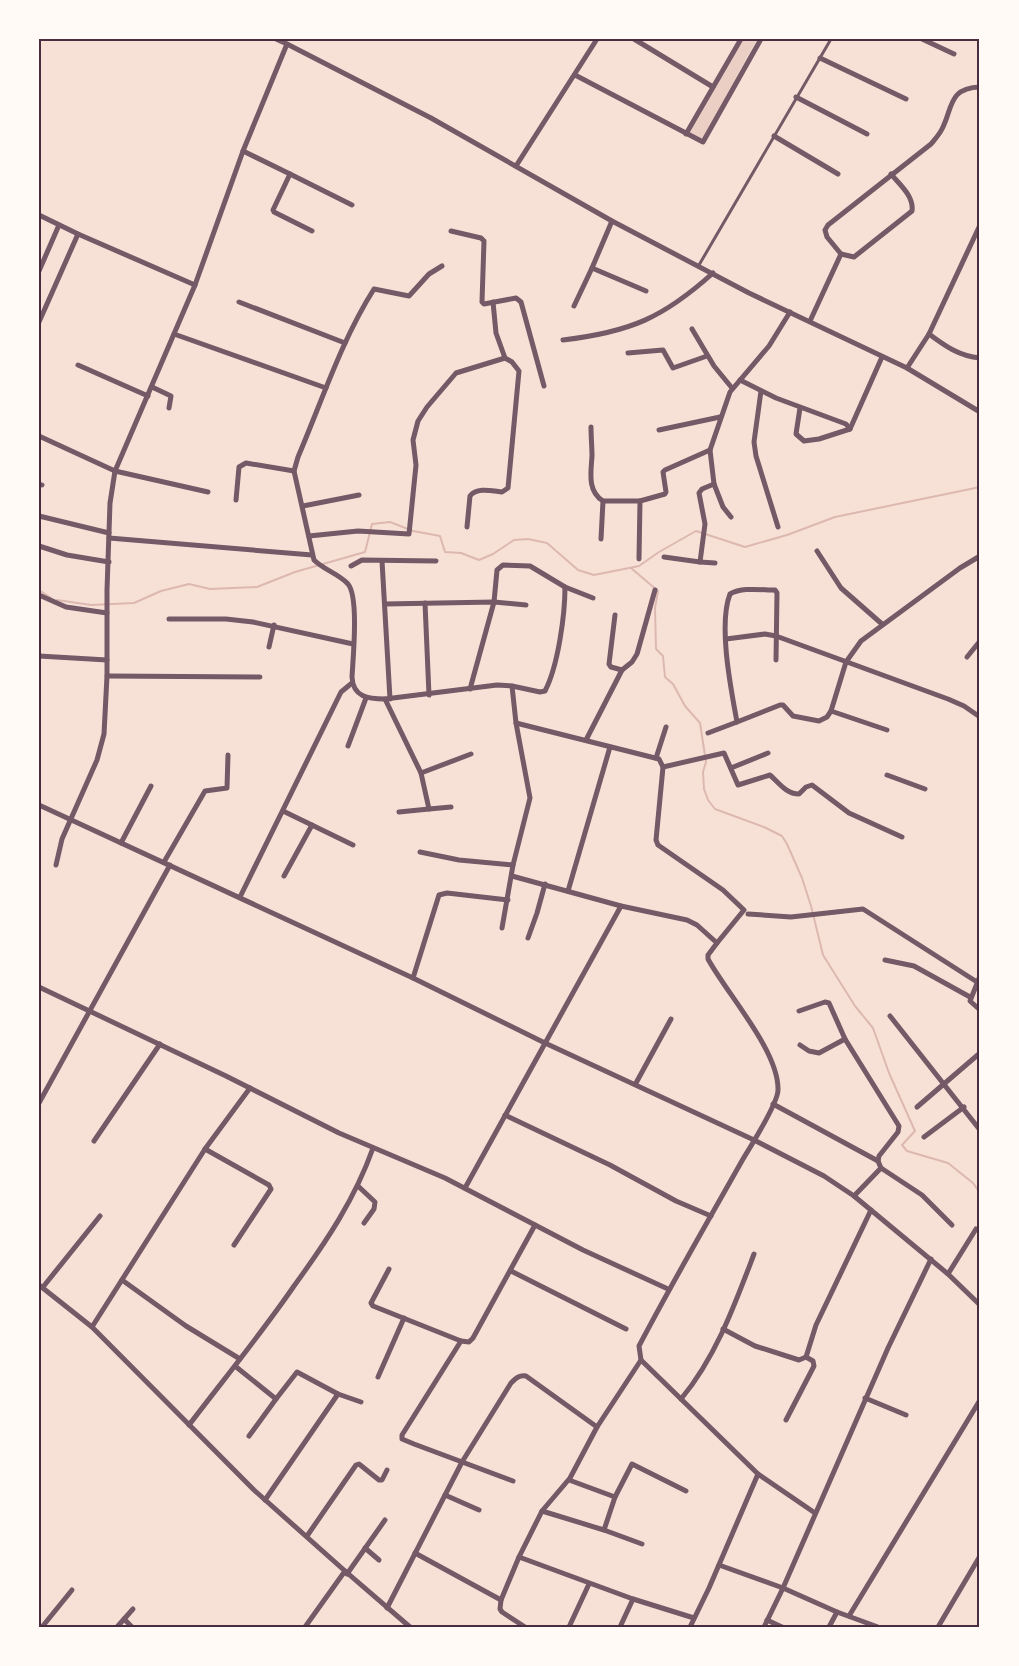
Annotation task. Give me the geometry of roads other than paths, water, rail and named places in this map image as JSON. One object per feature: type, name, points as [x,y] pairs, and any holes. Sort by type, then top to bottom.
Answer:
[{"type":"street","points":[[276,39],[431,118],[612,221],[790,312],[907,368],[980,412]]},
{"type":"street","points":[[516,166],[597,39]]},
{"type":"street","points":[[634,39],[713,87]]},
{"type":"street","points":[[686,134],[741,39]]},
{"type":"street","points":[[575,75],[703,142],[761,39]]},
{"type":"street","points":[[922,39],[954,54]]},
{"type":"street","points":[[56,866],[62,839],[97,760],[104,734],[110,503],[115,471],[195,285],[243,151],[287,44]]},
{"type":"street","points":[[820,58],[906,99]]},
{"type":"street","points":[[891,174],[909,196],[913,204],[912,211],[854,257],[842,254],[827,237],[825,230],[828,225],[891,174],[938,136],[944,127],[947,114],[955,98],[965,89],[980,87]]},
{"type":"street","points":[[796,97],[867,134]]},
{"type":"street","points":[[774,136],[838,174]]},
{"type":"street","points":[[243,151],[352,205]]},
{"type":"street","points":[[290,174],[273,210],[274,213],[312,231]]},
{"type":"street","points":[[39,216],[195,285]]},
{"type":"street","points":[[574,306],[612,221]]},
{"type":"street","points":[[39,272],[59,225]]},
{"type":"street","points":[[907,368],[929,334],[980,225]]},
{"type":"street","points":[[451,231],[481,238],[484,241],[482,302],[484,304],[519,299],[544,386]]},
{"type":"street","points":[[39,322],[78,234]]},
{"type":"street","points":[[810,321],[842,254]]},
{"type":"street","points":[[442,266],[429,274],[409,296],[374,289],[361,308],[345,343],[294,471],[313,557],[321,567],[347,582],[353,592],[352,683],[357,693],[366,698],[387,699],[497,685],[545,691],[562,625],[565,587]]},
{"type":"street","points":[[592,268],[646,291]]},
{"type":"street","points":[[563,339],[599,336],[637,325],[677,303],[713,273]]},
{"type":"street","points":[[239,302],[345,343]]},
{"type":"street","points":[[466,527],[472,492],[477,490],[502,492],[507,488],[519,372],[512,362],[505,358],[496,333],[493,302]]},
{"type":"street","points":[[731,518],[723,507],[714,484],[710,450],[732,388],[769,346],[790,312]]},
{"type":"street","points":[[692,329],[707,356],[732,388]]},
{"type":"street","points":[[174,334],[327,388]]},
{"type":"street","points":[[929,334],[952,351],[980,358]]},
{"type":"street","points":[[628,353],[663,350],[673,368],[707,356]]},
{"type":"street","points":[[800,408],[796,434],[804,441],[819,439],[850,429],[882,357]]},
{"type":"street","points":[[309,536],[364,531],[409,534],[416,465],[413,440],[418,421],[456,373],[505,358]]},
{"type":"street","points":[[78,365],[148,396]]},
{"type":"street","points":[[740,380],[800,408],[846,424],[850,429]]},
{"type":"street","points":[[152,387],[171,396],[169,408]]},
{"type":"street","points":[[760,391],[754,442],[756,456],[778,526]]},
{"type":"street","points":[[659,430],[720,417]]},
{"type":"street","points":[[591,427],[591,481],[595,492],[603,501],[601,539]]},
{"type":"street","points":[[39,437],[115,471],[208,492]]},
{"type":"street","points":[[603,501],[640,501],[665,494],[663,472],[665,470],[710,450]]},
{"type":"street","points":[[236,500],[239,467],[246,463],[294,471]]},
{"type":"street","points":[[700,562],[705,524],[700,490],[714,484]]},
{"type":"street","points":[[303,506],[359,495]]},
{"type":"street","points":[[639,560],[640,501]]},
{"type":"street","points":[[39,516],[109,536],[313,557]]},
{"type":"street","points":[[39,546],[67,555],[108,562]]},
{"type":"street","points":[[817,551],[842,588],[882,624]]},
{"type":"street","points":[[708,733],[780,705],[783,705],[793,716],[819,721],[827,717],[831,711],[846,662],[861,642],[882,624],[980,556]]},
{"type":"street","points":[[664,557],[715,563]]},
{"type":"street","points":[[351,566],[362,560],[436,561]]},
{"type":"street","points":[[382,561],[387,699],[421,773],[429,809]]},
{"type":"street","points":[[470,689],[494,602],[497,570],[503,565],[530,566],[565,587],[593,598]]},
{"type":"street","points":[[586,740],[622,670],[632,662],[640,648],[655,590]]},
{"type":"street","points":[[737,722],[728,671],[726,639],[730,594],[735,591],[775,590],[777,593],[776,660]]},
{"type":"street","points":[[39,595],[66,607],[107,613]]},
{"type":"street","points":[[385,604],[494,602],[525,605]]},
{"type":"street","points":[[425,603],[429,695]]},
{"type":"street","points":[[615,615],[609,664],[611,668],[622,670]]},
{"type":"street","points":[[170,619],[226,619],[274,625],[353,644]]},
{"type":"street","points":[[268,647],[274,625]]},
{"type":"street","points":[[726,639],[765,634],[776,636],[948,699],[980,717]]},
{"type":"street","points":[[967,657],[980,641]]},
{"type":"street","points":[[39,656],[107,660]]},
{"type":"street","points":[[107,676],[260,677]]},
{"type":"street","points":[[240,897],[341,692],[352,683]]},
{"type":"street","points":[[502,928],[513,865],[530,798],[516,723],[512,686]]},
{"type":"street","points":[[348,746],[366,698]]},
{"type":"street","points":[[831,711],[887,730]]},
{"type":"street","points":[[516,723],[659,759],[663,767],[656,840],[658,844],[723,890],[744,910],[708,955],[708,959],[766,1050],[774,1069],[778,1092],[754,1140],[668,1289],[639,1346],[641,1360],[758,1474],[815,1513]]},
{"type":"street","points":[[656,758],[666,727]]},
{"type":"street","points":[[568,891],[610,747]]},
{"type":"street","points":[[663,767],[724,753],[738,785],[770,775],[777,784],[793,794],[799,794],[812,785],[839,807],[902,837]]},
{"type":"street","points":[[731,768],[768,753]]},
{"type":"street","points":[[421,773],[471,754]]},
{"type":"street","points":[[164,862],[205,791],[228,788],[228,755]]},
{"type":"street","points":[[887,775],[925,789]]},
{"type":"street","points":[[121,843],[152,786]]},
{"type":"street","points":[[39,804],[413,978],[544,1042],[636,1083],[824,1176],[854,1196],[931,1259],[980,1305]]},
{"type":"street","points":[[399,812],[451,807]]},
{"type":"street","points":[[283,811],[353,845]]},
{"type":"street","points":[[284,876],[312,825]]},
{"type":"street","points":[[420,852],[459,860],[513,865]]},
{"type":"street","points":[[39,1103],[170,865]]},
{"type":"street","points":[[512,876],[621,906],[687,920],[697,925],[717,943]]},
{"type":"street","points":[[528,938],[545,884]]},
{"type":"street","points":[[413,978],[439,895],[445,893],[508,900]]},
{"type":"street","points":[[465,1188],[621,906]]},
{"type":"street","points":[[748,914],[791,917],[863,909],[979,979],[970,997],[971,1004],[980,1010]]},
{"type":"street","points":[[885,960],[914,966],[970,997]]},
{"type":"street","points":[[39,987],[339,1133],[465,1188],[534,1225],[668,1289]]},
{"type":"street","points":[[799,1011],[827,1002],[845,1039],[899,1126],[898,1132],[882,1150],[878,1161]]},
{"type":"street","points":[[890,1016],[946,1084],[980,1130]]},
{"type":"street","points":[[636,1083],[671,1019]]},
{"type":"street","points":[[800,1045],[809,1051],[819,1053],[845,1039]]},
{"type":"street","points":[[94,1141],[160,1044]]},
{"type":"street","points":[[917,1107],[980,1053]]},
{"type":"street","points":[[92,1327],[205,1149],[249,1088]]},
{"type":"street","points":[[773,1104],[878,1161],[881,1168],[922,1194],[952,1225]]},
{"type":"street","points":[[924,1137],[964,1107]]},
{"type":"street","points":[[505,1115],[610,1165],[676,1201],[711,1216]]},
{"type":"street","points":[[189,1425],[235,1366],[340,1220],[374,1148]]},
{"type":"street","points":[[205,1149],[269,1185],[271,1189],[234,1245]]},
{"type":"street","points":[[854,1196],[881,1168]]},
{"type":"street","points":[[358,1186],[375,1202],[374,1209],[364,1223]]},
{"type":"street","points":[[723,1329],[755,1346],[799,1360],[806,1357],[816,1324],[871,1210]]},
{"type":"street","points":[[100,1216],[41,1286],[92,1327],[265,1500],[410,1627]]},
{"type":"street","points":[[389,1269],[371,1303],[378,1309],[469,1342],[511,1271],[534,1225]]},
{"type":"street","points":[[948,1274],[976,1229]]},
{"type":"street","points":[[681,1399],[704,1368],[754,1254]]},
{"type":"street","points":[[764,1627],[865,1398],[931,1259]]},
{"type":"street","points":[[511,1271],[626,1329]]},
{"type":"street","points":[[122,1280],[186,1326],[240,1359]]},
{"type":"street","points":[[378,1377],[404,1318]]},
{"type":"street","points":[[461,1341],[402,1435],[402,1439],[513,1481]]},
{"type":"street","points":[[786,1420],[814,1366],[813,1361],[806,1357]]},
{"type":"street","points":[[525,1627],[500,1609],[501,1600],[519,1557],[542,1511],[569,1480],[597,1427],[641,1360]]},
{"type":"street","points":[[235,1366],[276,1399]]},
{"type":"street","points":[[249,1436],[297,1372],[338,1394],[362,1402]]},
{"type":"street","points":[[387,1608],[462,1462],[511,1383],[521,1375],[526,1376],[597,1427]]},
{"type":"street","points":[[265,1500],[338,1394]]},
{"type":"street","points":[[865,1398],[906,1415]]},
{"type":"street","points":[[849,1616],[980,1400]]},
{"type":"street","points":[[307,1536],[356,1465],[359,1464],[376,1480],[382,1480],[387,1470]]},
{"type":"street","points":[[604,1530],[615,1497],[632,1464],[686,1491]]},
{"type":"street","points":[[690,1627],[758,1474]]},
{"type":"street","points":[[569,1480],[615,1497]]},
{"type":"street","points":[[445,1495],[479,1510]]},
{"type":"street","points":[[542,1511],[642,1544]]},
{"type":"street","points":[[305,1627],[385,1520]]},
{"type":"street","points":[[365,1548],[379,1560]]},
{"type":"street","points":[[415,1553],[501,1600]]},
{"type":"street","points":[[938,1627],[980,1556]]},
{"type":"street","points":[[519,1557],[633,1599],[694,1618]]},
{"type":"street","points":[[718,1565],[783,1588],[837,1612],[879,1627]]},
{"type":"street","points":[[569,1627],[590,1584]]},
{"type":"street","points":[[42,1627],[72,1590]]},
{"type":"street","points":[[621,1627],[633,1599]]},
{"type":"street","points":[[117,1627],[133,1609]]},
{"type":"street","points":[[829,1627],[837,1612]]},
{"type":"street","points":[[124,1619],[132,1627]]},
{"type":"street","points":[[767,1620],[782,1627]]},
{"type":"lane","points":[[699,266],[831,39]]},
{"type":"waterway","points":[[57,600],[91,605],[134,603],[161,591],[189,584],[210,589],[257,587],[295,572],[365,552],[372,524],[390,522],[413,531],[440,536],[445,552],[461,553],[479,560],[514,540],[528,539],[547,543],[578,570],[594,575],[639,566],[696,531],[745,547],[787,535],[835,517],[980,487]]},
{"type":"waterway","points":[[631,568],[658,591],[655,608],[656,649],[663,656],[665,677],[673,684],[685,706],[700,723],[706,762],[703,772],[704,789],[708,800],[715,809],[782,836],[802,878],[823,955],[855,1006],[873,1028],[889,1073],[915,1131],[902,1145],[907,1151],[948,1163],[973,1183],[980,1193]]},
{"type":"waterway","points":[[39,590],[51,598]]}]
